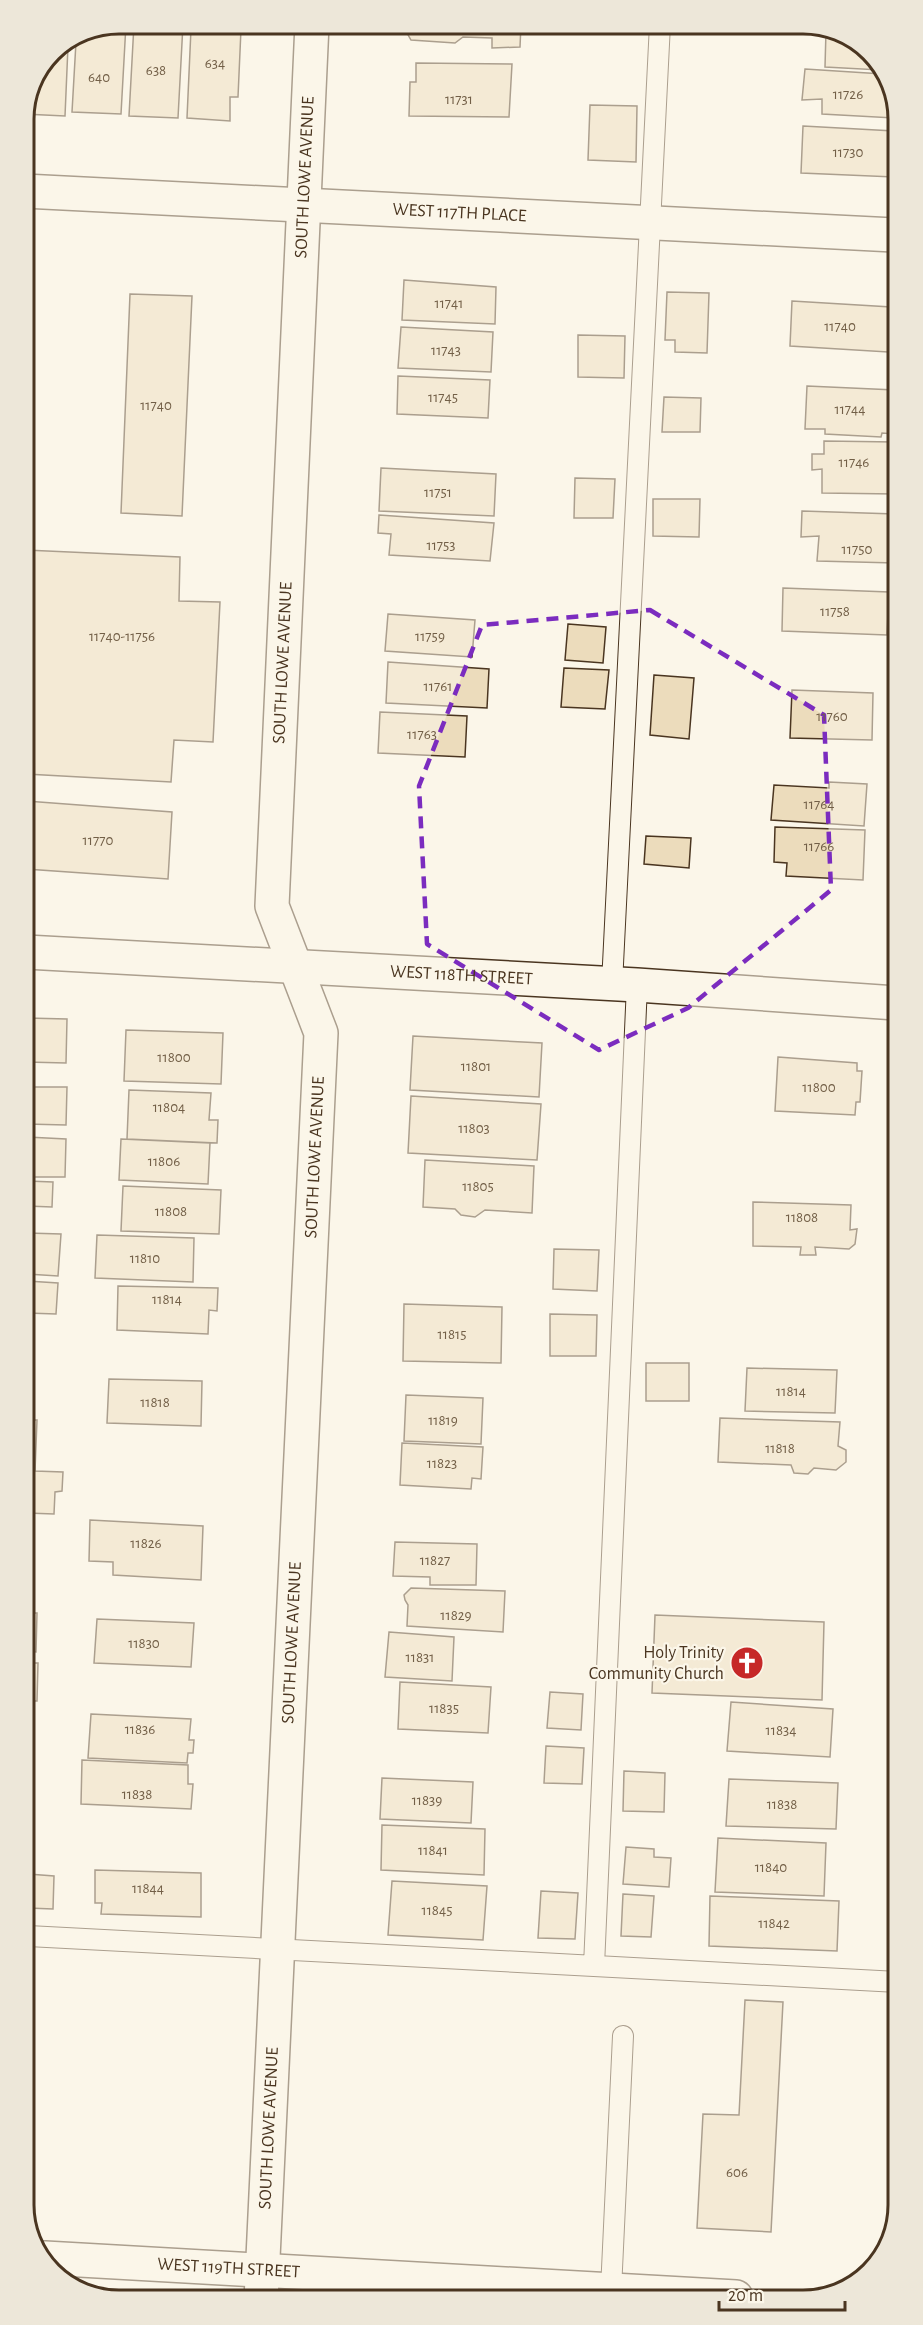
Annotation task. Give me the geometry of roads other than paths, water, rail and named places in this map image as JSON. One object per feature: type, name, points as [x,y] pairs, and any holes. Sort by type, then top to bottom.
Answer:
[{"type":"street","name":"SOUTH LOWE AVENUE","points":[[262,2285],[321,1033],[272,906],[312,34]]},
{"type":"street","name":"WEST 117TH PLACE","points":[[35,192],[889,235]]},
{"type":"street","name":"WEST 118TH STREET","points":[[35,952],[625,985],[889,1003]]},
{"type":"street","name":"WEST 119TH STREET","points":[[54,2259],[262,2285],[611,2290]]},
{"type":"lane","points":[[594,1966],[625,985],[660,35]]},
{"type":"lane","points":[[34,1936],[889,1982]]},
{"type":"lane","points":[[611,2290],[623,2036]]},
{"type":"place","name":"Holy Trinity Community Church","points":[[747,1663]]}]
